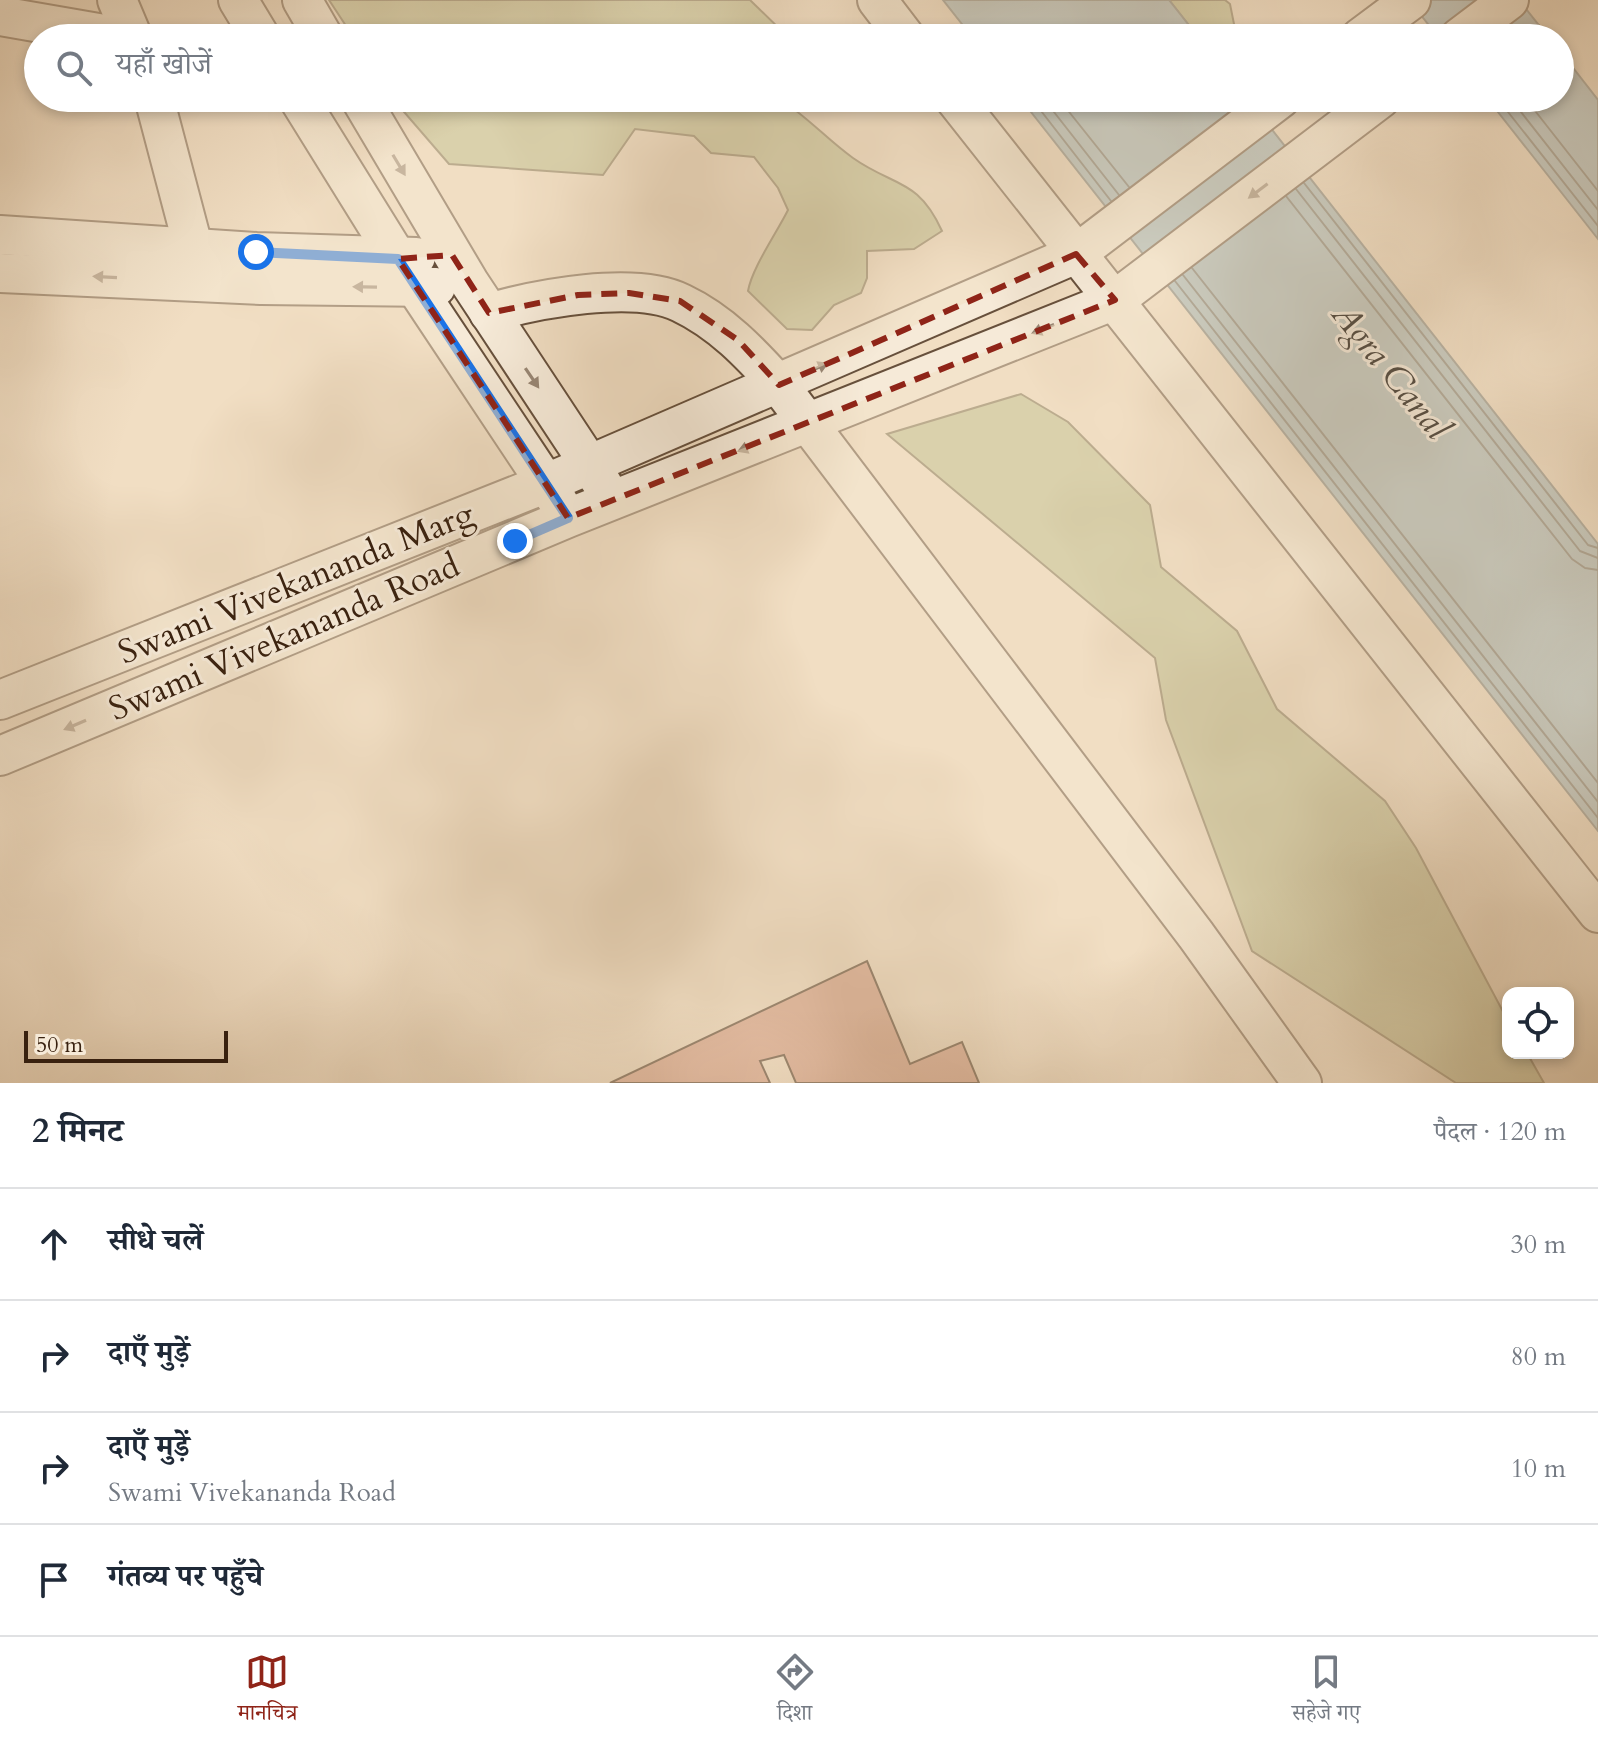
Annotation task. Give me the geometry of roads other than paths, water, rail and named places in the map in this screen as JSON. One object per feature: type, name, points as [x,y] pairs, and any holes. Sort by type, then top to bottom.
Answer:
[{"type":"street","points":[[117,0],[127,24]]},
{"type":"street","points":[[238,0],[253,24]]},
{"type":"street","points":[[302,0],[316,24]]},
{"type":"street","points":[[877,0],[895,24]]},
{"type":"street","points":[[1379,24],[1411,0]]},
{"type":"street","points":[[1477,24],[1509,0]]},
{"type":"street","points":[[0,16],[46,24]]},
{"type":"street","points":[[158,112],[193,246]]},
{"type":"street","points":[[307,112],[407,273],[568,518]]},
{"type":"street","points":[[368,112],[471,285],[612,502]]},
{"type":"street","points":[[965,112],[1076,254],[1130,290],[1598,913]]},
{"type":"street","name":"Swami Vivekananda Marg","points":[[0,700],[547,483],[1076,254],[1263,112]]},
{"type":"street","name":"Swami Vivekananda Road","points":[[0,756],[568,518],[1130,290],[1363,112]]},
{"type":"street","points":[[0,235],[193,246],[407,273],[471,285],[530,301],[629,293],[680,301],[738,340],[779,385],[1196,935],[1302,1083]]},
{"type":"street","points":[[0,273],[407,273]]},
{"type":"water","points":[[943,0],[1169,0],[1188,24],[962,24]]},
{"type":"water","points":[[1409,0],[1519,0],[1538,24],[1428,24]]},
{"type":"water","points":[[1574,69],[1598,100],[1598,239],[1498,112],[1574,112]]},
{"type":"water","name":"Agra Canal","points":[[1031,112],[1258,112],[1598,544],[1598,831]]}]
